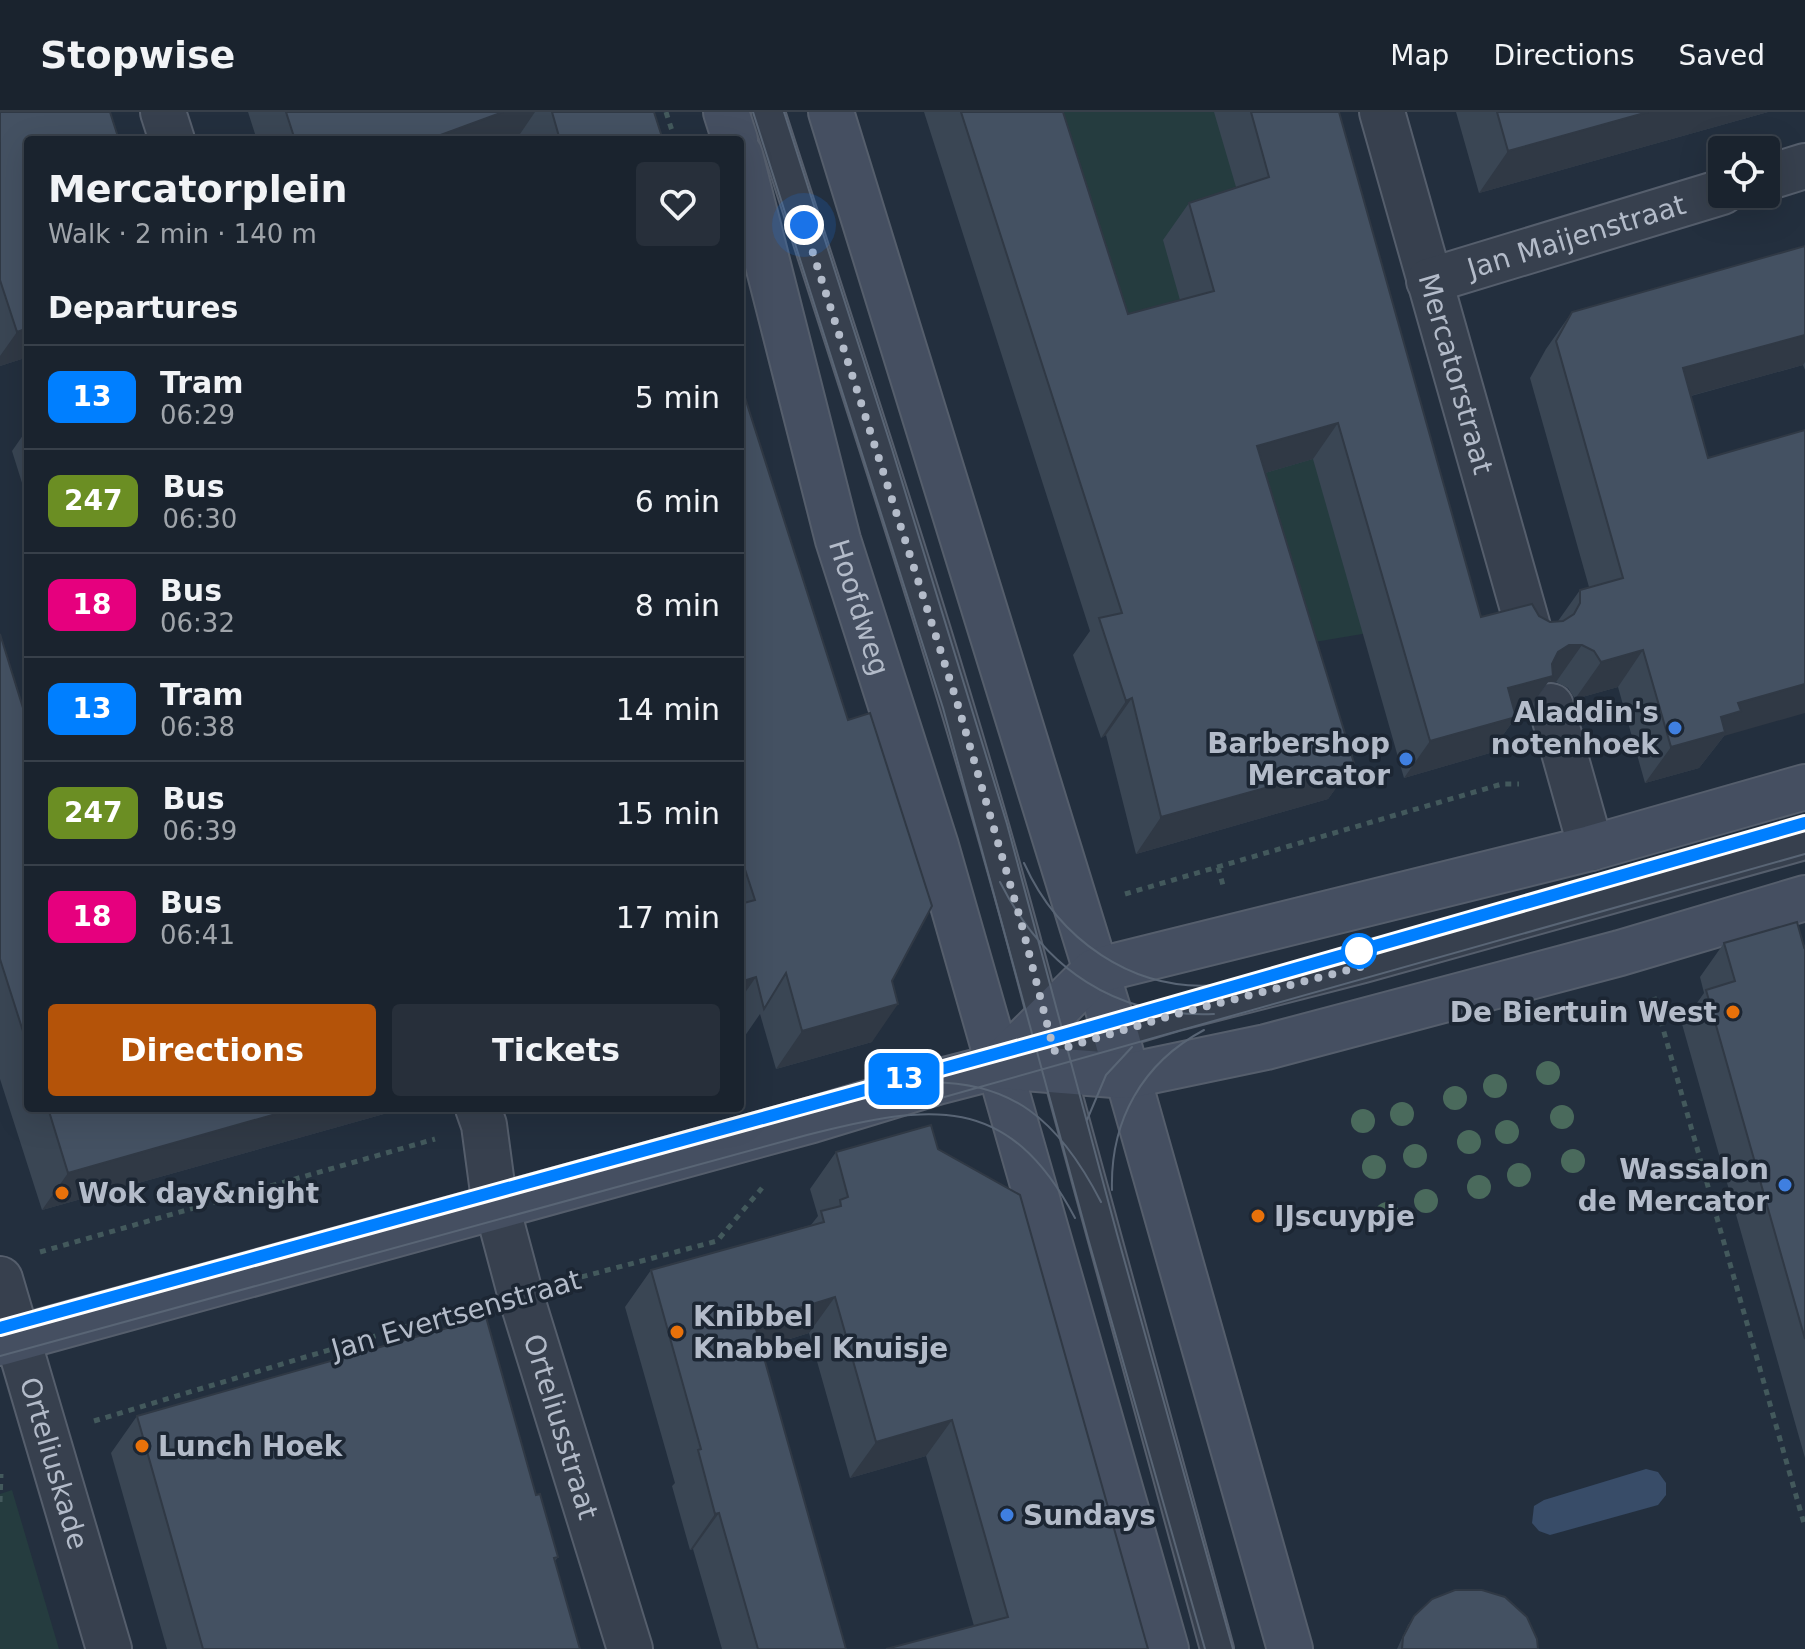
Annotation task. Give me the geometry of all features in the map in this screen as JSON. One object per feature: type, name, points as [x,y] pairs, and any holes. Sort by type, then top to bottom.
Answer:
[{"type":"street","points":[[163,112],[171,136]]},
{"type":"street","points":[[726,112],[734,136]]},
{"type":"street","points":[[831,112],[1115,1032],[1290,1649]]},
{"type":"street","name":"Mercatorstraat","points":[[1382,112],[1530,634]]},
{"type":"street","points":[[1780,174],[1805,166]]},
{"type":"street","name":"Hoofdweg","points":[[744,171],[838,540],[936,846],[1166,1649]]},
{"type":"street","name":"Jan Maijenstraat","points":[[1429,281],[1708,196]]},
{"type":"street","points":[[1551,706],[1591,848]]},
{"type":"street","points":[[1053,1047],[1095,971],[1591,848],[1805,787]]},
{"type":"street","points":[[8,1341],[812,1120],[937,1082],[997,1060],[1053,1047],[1127,1076],[1635,967],[1805,898]]},
{"type":"street","name":"Orteliusstraat","points":[[481,1116],[497,1206],[520,1293],[630,1649]]},
{"type":"street","name":"Orteliuskade","points":[[15,1267],[8,1341],[47,1435],[109,1649]]},
{"type":"lane","points":[[768,112],[957,702],[1020,918],[1217,1649]]},
{"type":"lane","points":[[1053,1047],[1805,843]]},
{"type":"path","points":[[666,112],[674,136]]},
{"type":"path","points":[[1078,911],[1162,882],[1502,784],[1540,784],[1576,794]]},
{"type":"path","points":[[1635,967],[1805,1527]]},
{"type":"path","points":[[15,1267],[481,1116]]},
{"type":"path","name":"Jan Evertsenstraat","points":[[47,1435],[520,1293],[717,1241],[764,1186]]},
{"type":"green space","points":[[1005,112],[1227,112],[1380,631],[1173,666]]},
{"type":"green space","points":[[12,1490],[59,1649],[0,1649],[0,1494]]},
{"type":"water","points":[[1646,1469],[1658,1472],[1666,1483],[1666,1495],[1658,1505],[1550,1535],[1539,1531],[1532,1523],[1534,1506],[1544,1500]]},
{"type":"building","points":[[0,112],[110,112],[118,136],[24,136],[24,329],[17,332],[0,280]]},
{"type":"building","points":[[286,112],[503,112],[438,136],[294,136]]},
{"type":"building","points":[[552,112],[654,112],[662,136],[559,136]]},
{"type":"building","points":[[961,112],[1063,112],[1128,314],[1214,291],[1189,203],[1269,177],[1251,112],[1339,112],[1481,617],[1532,604],[1539,616],[1550,622],[1563,621],[1574,614],[1580,603],[1580,590],[1623,578],[1556,341],[1572,312],[1805,246],[1805,335],[1683,368],[1708,458],[1805,430],[1805,684],[1738,703],[1741,711],[1721,717],[1725,732],[1671,747],[1643,650],[1601,662],[1594,651],[1582,645],[1569,645],[1558,652],[1552,664],[1553,676],[1508,688],[1516,717],[1430,741],[1338,423],[1257,446],[1354,763],[1161,817],[1132,698],[1126,701],[1099,618],[1122,613]]},
{"type":"building","points":[[1497,112],[1648,112],[1508,151]]},
{"type":"building","points":[[744,395],[848,720],[870,713],[932,906],[892,981],[898,1004],[802,1031],[786,973],[764,1009],[756,977],[744,981],[744,903],[755,900],[744,866]]},
{"type":"building","points":[[0,634],[24,711],[24,1034],[0,959]]},
{"type":"building","points":[[1797,922],[1805,946],[1805,1339],[1706,990],[1735,981],[1724,943]]},
{"type":"building","points":[[49,1112],[283,1112],[68,1173]]},
{"type":"building","points":[[931,1125],[938,1149],[1020,1195],[1148,1649],[886,1649],[1008,1617],[952,1420],[876,1442],[835,1297],[754,1322],[846,1649],[758,1649],[719,1513],[715,1514],[698,1450],[701,1449],[651,1270],[824,1222],[821,1211],[841,1206],[840,1200],[848,1197],[836,1152]]},
{"type":"building","points":[[486,1317],[536,1495],[540,1494],[558,1557],[554,1558],[580,1649],[203,1649],[137,1416]]},
{"type":"building","points":[[1455,1590],[1482,1590],[1505,1597],[1527,1617],[1538,1649],[1402,1649],[1403,1637],[1414,1616],[1432,1599]]},
{"type":"tram line","points":[[753,112],[943,708],[1089,1242],[1205,1649]]},
{"type":"tram line","points":[[784,112],[1007,824],[1233,1649]]},
{"type":"tram line","points":[[0,1328],[1064,1035],[1805,823]]},
{"type":"tram line","name":"13","points":[[0,1328],[1064,1035],[1805,823]]},
{"type":"tram line","points":[[909,1107],[1805,854]]},
{"type":"tram line","points":[[1024,863],[1057,915],[1101,955],[1128,970],[1156,980],[1186,985],[1217,985]]},
{"type":"tram line","points":[[1000,882],[1038,940],[1061,963],[1087,982],[1115,997],[1145,1007],[1178,1013],[1214,1014]]},
{"type":"tram line","points":[[1112,1190],[1117,1141],[1134,1096],[1163,1059],[1204,1030]]},
{"type":"tram line","points":[[1087,1120],[1106,1075],[1132,1047]]},
{"type":"tram line","points":[[917,1083],[950,1083],[980,1088],[1006,1097],[1029,1110],[1068,1149],[1101,1202]]},
{"type":"tram line","points":[[0,1356],[807,1135],[891,1117],[928,1114],[962,1117],[993,1128],[1022,1147],[1049,1177],[1075,1218]]},
{"type":"place","name":"Aladdin's notenhoek","points":[[1675,728]]},
{"type":"place","name":"Barbershop Mercator","points":[[1406,759]]},
{"type":"place","name":"De Biertuin West","points":[[1733,1012]]},
{"type":"place","name":"Wassalon de Mercator","points":[[1785,1185]]},
{"type":"place","name":"Wok day&night","points":[[62,1193]]},
{"type":"place","name":"IJscuypje","points":[[1258,1216]]},
{"type":"place","name":"Knibbel Knabbel Knuisje","points":[[677,1332]]},
{"type":"place","name":"Lunch Hoek","points":[[142,1446]]},
{"type":"place","name":"Sundays","points":[[1007,1515]]},
{"type":"route","points":[[804,225],[957,702],[1020,918],[1054,1051],[1177,1014],[1364,966],[1359,951]]}]
